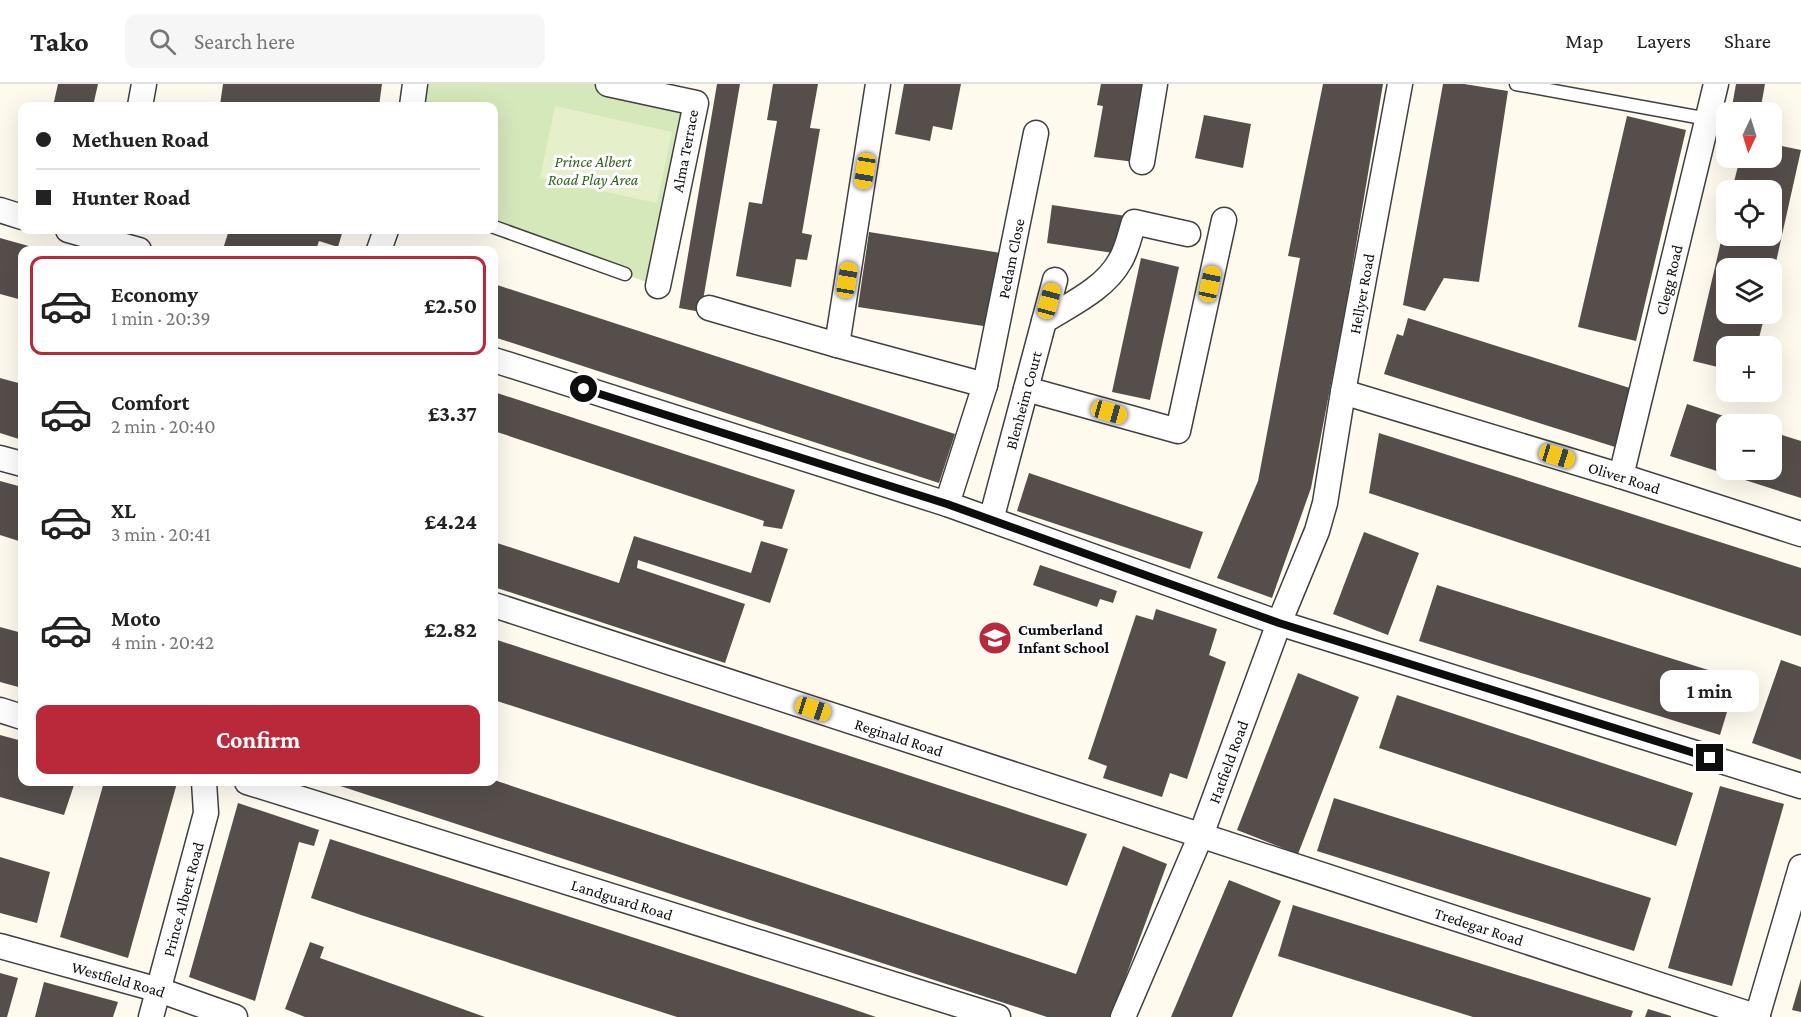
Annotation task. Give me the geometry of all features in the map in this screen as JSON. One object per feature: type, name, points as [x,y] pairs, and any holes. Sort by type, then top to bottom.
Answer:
[{"type":"street","points":[[141,102],[144,84]]},
{"type":"street","points":[[413,102],[415,84]]},
{"type":"street","name":"Alma Terrace","points":[[608,84],[696,104],[658,286]]},
{"type":"street","points":[[837,345],[878,84]]},
{"type":"street","points":[[1142,162],[1155,84]]},
{"type":"street","name":"Hellyer Road","points":[[1325,503],[1343,392],[1400,84]]},
{"type":"street","name":"Clegg Road","points":[[1621,476],[1716,84]]},
{"type":"street","name":"Pedam Close","points":[[947,504],[985,385],[1036,133]]},
{"type":"street","points":[[0,210],[18,216]]},
{"type":"street","points":[[1026,388],[1178,431],[1224,220]]},
{"type":"street","points":[[1044,321],[1085,296],[1108,278],[1121,261],[1134,222],[1188,234]]},
{"type":"street","points":[[109,235],[131,246]]},
{"type":"street","name":"Blenheim Court","points":[[991,520],[1054,280]]},
{"type":"street","points":[[709,308],[985,385]]},
{"type":"street","points":[[498,361],[947,504],[1279,623],[1801,786]]},
{"type":"street","name":"Oliver Road","points":[[1343,392],[1621,476],[1801,534]]},
{"type":"street","points":[[0,458],[18,463]]},
{"type":"street","name":"Hatfield Road","points":[[1123,1017],[1201,835],[1279,623],[1317,531],[1325,503]]},
{"type":"street","name":"Reginald Road","points":[[498,606],[1201,835]]},
{"type":"street","points":[[0,710],[18,716]]},
{"type":"street","name":"Prince Albert Road","points":[[151,1017],[206,813],[204,786]]},
{"type":"street","name":"Landguard Road","points":[[260,786],[998,1017]]},
{"type":"street","name":"Tredegar Road","points":[[1201,835],[1758,1017]]},
{"type":"street","points":[[1758,1017],[1801,867]]},
{"type":"street","name":"Westfield Road","points":[[0,946],[159,990],[235,1017]]},
{"type":"lane","points":[[1516,84],[1708,119]]},
{"type":"lane","points":[[498,228],[625,274]]},
{"type":"green space","name":"Prince Albert Road Play Area","points":[[415,84],[608,84],[696,103],[658,286],[498,228],[498,102],[413,102]]},
{"type":"green space","points":[[555,106],[672,132],[657,203],[540,178]]},
{"type":"building","points":[[58,84],[98,84],[94,102],[54,102]]},
{"type":"building","points":[[223,84],[382,84],[380,102],[220,102]]},
{"type":"building","points":[[717,84],[740,84],[701,312],[679,308]]},
{"type":"building","points":[[773,84],[818,84],[810,128],[820,129],[802,233],[812,235],[807,260],[796,259],[791,287],[736,276],[749,202],[762,204],[777,121],[767,120]]},
{"type":"building","points":[[904,84],[961,84],[952,130],[933,126],[930,141],[895,134]]},
{"type":"building","points":[[1101,84],[1146,84],[1135,162],[1094,157],[1103,106],[1097,105]]},
{"type":"building","points":[[1323,84],[1383,84],[1346,305],[1311,488],[1272,598],[1217,578],[1258,481],[1300,258],[1288,256]]},
{"type":"building","points":[[1443,84],[1464,84],[1508,91],[1479,282],[1444,278],[1425,311],[1403,305]]},
{"type":"building","points":[[1736,84],[1765,84],[1762,102],[1733,102]]},
{"type":"building","points":[[1204,115],[1251,124],[1243,168],[1195,158]]},
{"type":"building","points":[[1627,116],[1686,130],[1636,341],[1578,327]]},
{"type":"building","points":[[1782,146],[1801,150],[1782,235],[1782,180],[1734,180],[1738,168],[1782,168]]},
{"type":"building","points":[[1052,205],[1126,216],[1120,254],[1047,243]]},
{"type":"building","points":[[869,232],[1001,253],[990,327],[858,307]]},
{"type":"building","points":[[228,234],[342,234],[338,246],[319,241],[317,246],[224,246]]},
{"type":"building","points":[[0,238],[29,246],[18,246],[18,299],[0,294]]},
{"type":"building","points":[[1720,246],[1780,246],[1777,258],[1717,258]]},
{"type":"building","points":[[1141,258],[1179,267],[1150,400],[1112,392]]},
{"type":"building","points":[[1716,263],[1716,324],[1762,324],[1760,336],[1716,336],[1716,367],[1693,361]]},
{"type":"building","points":[[498,285],[955,434],[939,483],[498,338]]},
{"type":"building","points":[[1408,318],[1633,389],[1615,447],[1384,374],[1397,334],[1403,336]]},
{"type":"building","points":[[0,378],[18,383],[18,439],[0,433]]},
{"type":"building","points":[[498,393],[795,490],[782,529],[763,526],[764,521],[498,432]]},
{"type":"building","points":[[1687,404],[1718,414],[1716,471],[1670,456]]},
{"type":"building","points":[[1379,433],[1801,568],[1801,636],[1369,493]]},
{"type":"building","points":[[1782,435],[1801,441],[1801,498],[1745,480],[1782,480]]},
{"type":"building","points":[[1029,473],[1203,532],[1190,569],[1017,511]]},
{"type":"building","points":[[0,481],[18,486],[18,541],[0,535]]},
{"type":"building","points":[[1364,532],[1419,553],[1388,635],[1333,614]]},
{"type":"building","points":[[634,536],[751,573],[761,541],[788,549],[770,603],[638,560],[637,568],[745,604],[725,663],[498,588],[498,543],[619,583]]},
{"type":"building","points":[[1040,565],[1117,591],[1113,603],[1100,599],[1097,607],[1033,585]]},
{"type":"building","points":[[1437,585],[1737,679],[1720,735],[1419,641]]},
{"type":"building","points":[[1156,609],[1217,629],[1209,655],[1226,662],[1187,779],[1170,773],[1162,797],[1103,778],[1107,766],[1088,759],[1136,615],[1153,620]]},
{"type":"building","points":[[0,627],[18,632],[18,687],[0,682]]},
{"type":"building","points":[[498,640],[1087,834],[1067,886],[498,701]]},
{"type":"building","points":[[1781,660],[1801,667],[1801,760],[1752,743]]},
{"type":"building","points":[[1298,673],[1359,697],[1298,854],[1237,830]]},
{"type":"building","points":[[1397,695],[1693,793],[1676,846],[1379,748]]},
{"type":"building","points":[[0,735],[18,740],[18,786],[74,786],[64,815],[0,797]]},
{"type":"building","points":[[498,781],[1076,974],[1123,846],[1167,864],[1111,1017],[1047,1017],[340,786],[498,786]]},
{"type":"building","points":[[103,786],[176,786],[128,958],[60,937]]},
{"type":"building","points":[[1720,786],[1784,804],[1732,986],[1668,968]]},
{"type":"building","points":[[1334,798],[1651,898],[1634,951],[1317,851]]},
{"type":"building","points":[[238,803],[319,830],[314,846],[299,842],[255,1001],[189,977]]},
{"type":"building","points":[[330,839],[876,1017],[677,1017],[364,916],[311,898]]},
{"type":"building","points":[[0,857],[50,872],[37,923],[0,913]]},
{"type":"building","points":[[1229,880],[1281,901],[1232,1017],[1171,1017]]},
{"type":"building","points":[[1293,905],[1633,1011],[1631,1017],[1473,1017],[1278,956]]},
{"type":"building","points":[[310,942],[324,947],[320,958],[485,1017],[305,1017],[285,1009]]},
{"type":"building","points":[[0,973],[18,978],[7,1017],[0,1017]]},
{"type":"building","points":[[1801,979],[1801,1012],[1792,1010]]},
{"type":"building","points":[[44,982],[118,1002],[113,1017],[35,1017]]},
{"type":"building","points":[[1648,1009],[1671,1016],[1671,1017],[1645,1017]]},
{"type":"place","name":"Cumberland Infant School","points":[[995,638]]},
{"type":"route","points":[[584,389],[947,504],[1279,623],[1710,758]]}]
